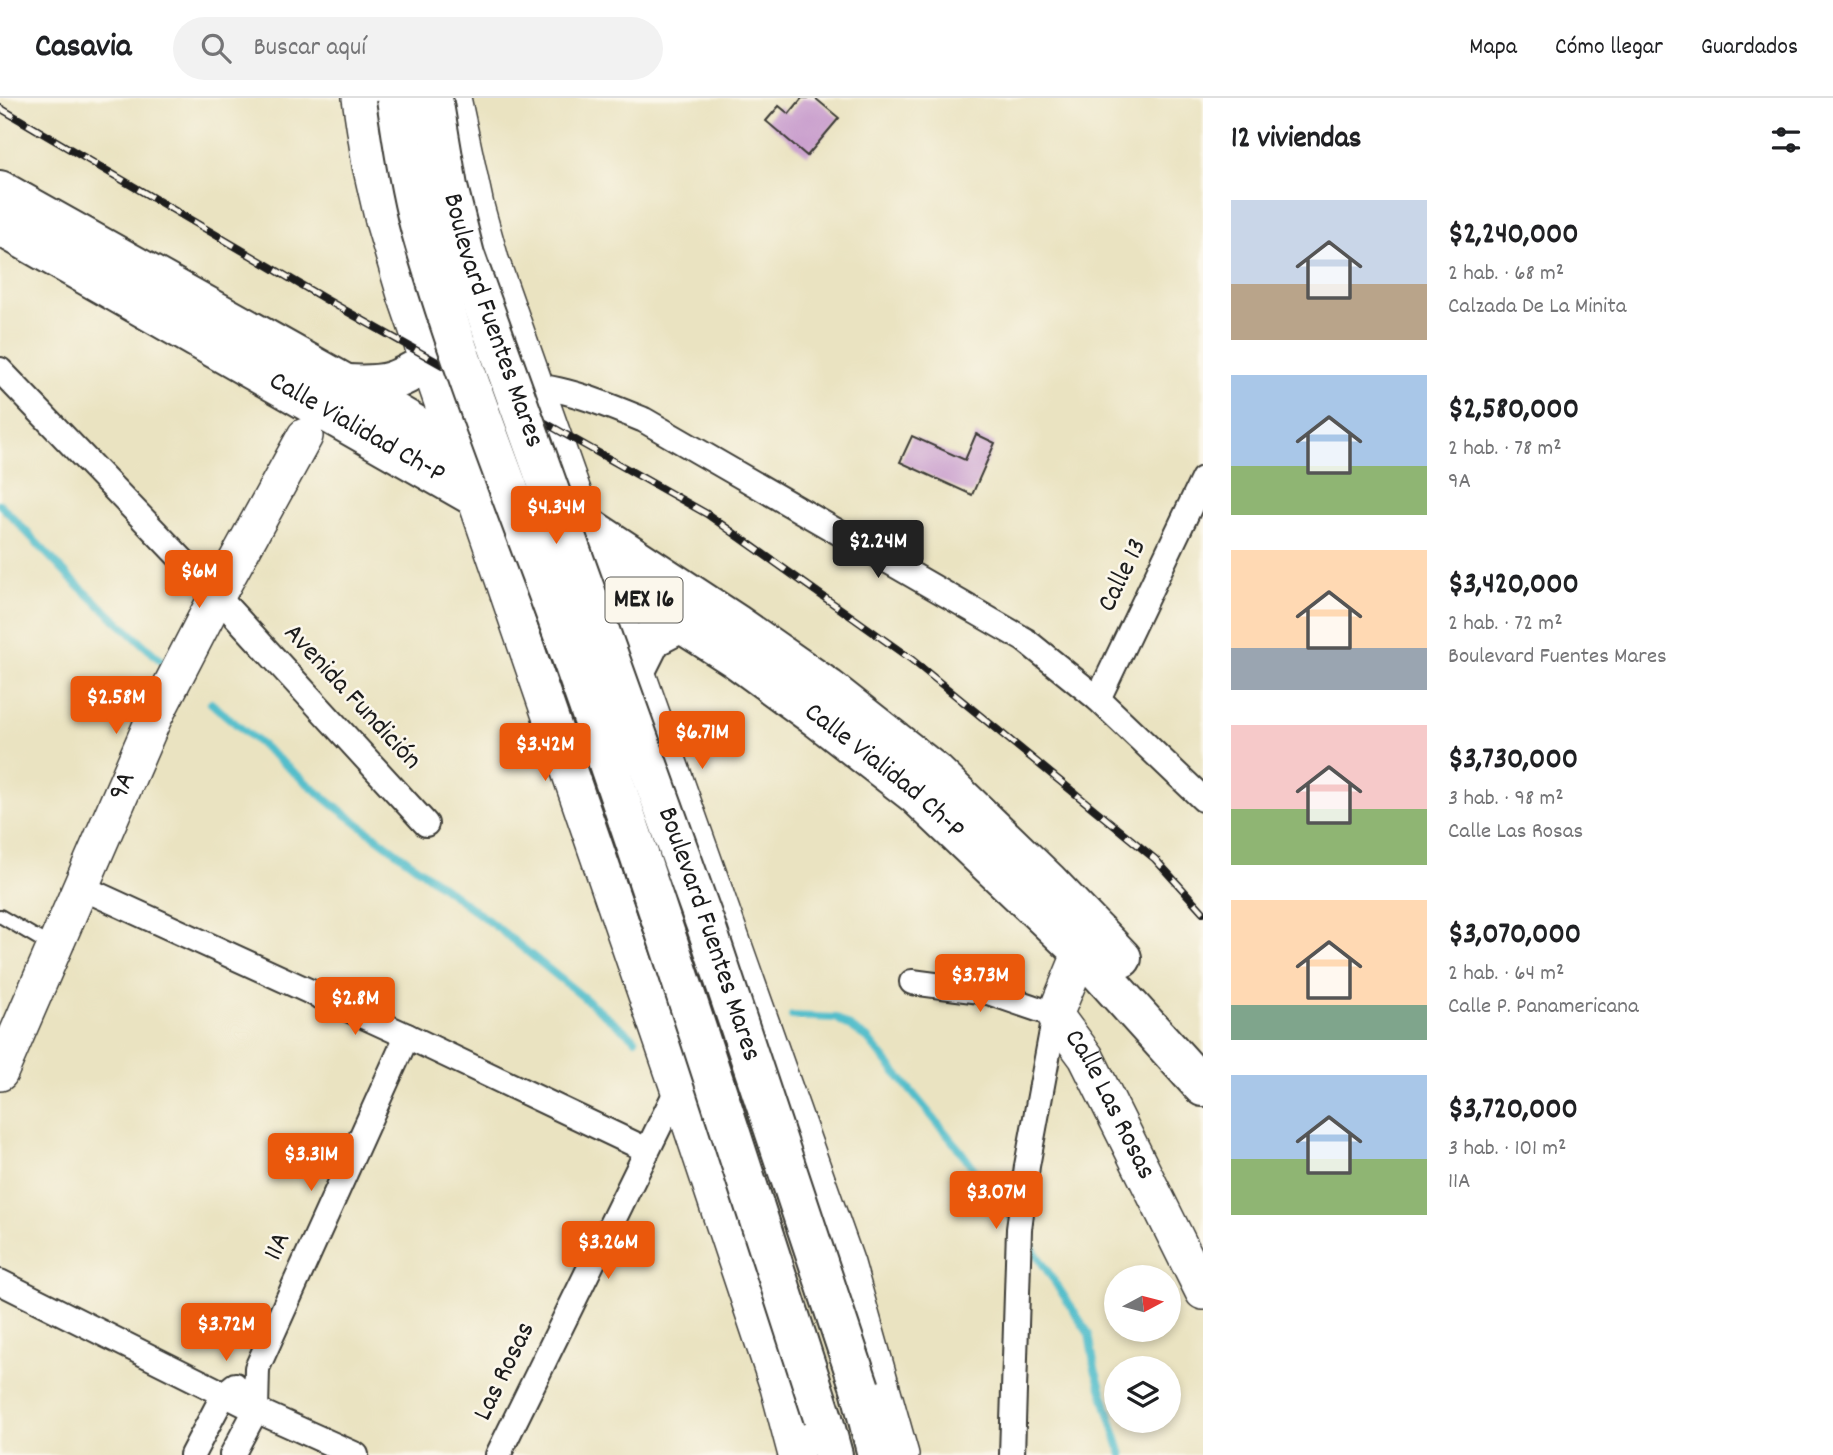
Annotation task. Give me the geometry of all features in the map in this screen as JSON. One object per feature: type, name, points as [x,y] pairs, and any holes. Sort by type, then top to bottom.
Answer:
[{"type":"main road","name":"Boulevard Fuentes Mares","points":[[396,98],[402,146],[419,226],[451,328],[566,645],[657,909],[833,1455]]},
{"type":"main road","name":"Boulevard Fuentes Mares","points":[[433,98],[448,187],[465,255],[706,926],[860,1388],[877,1455]]},
{"type":"main road","name":"Calle Vialidad Ch-P","points":[[0,191],[346,384],[583,523],[839,696],[937,774],[1088,940],[1203,1087]]},
{"type":"main road","name":"Calle Vialidad Ch-P","points":[[0,226],[475,497],[606,586],[681,623],[735,658],[916,795],[1088,940],[1203,1048]]},
{"type":"main road","points":[[346,384],[375,386],[395,382],[429,362]]},
{"type":"main road","points":[[636,670],[652,638],[681,623]]},
{"type":"street","points":[[360,98],[370,165],[399,276],[678,1088],[778,1387],[796,1455]]},
{"type":"street","points":[[453,98],[475,206],[491,260],[847,1264],[901,1455]]},
{"type":"street","points":[[399,276],[416,284],[440,286],[479,276],[491,260]]},
{"type":"street","name":"Avenida Fundición","points":[[0,370],[217,596],[426,824]]},
{"type":"street","points":[[442,400],[485,390],[536,386],[596,401],[644,420],[1025,640],[1098,699],[1203,799]]},
{"type":"street","name":"9A","points":[[0,1073],[154,718],[304,436]]},
{"type":"street","name":"Calle 13","points":[[1098,699],[1203,479]]},
{"type":"street","points":[[508,596],[518,584],[541,573],[558,574],[606,586]]},
{"type":"street","points":[[81,887],[407,1036],[647,1150]]},
{"type":"street","points":[[1012,1455],[1019,1229],[1027,1166],[1055,1015],[1088,940]]},
{"type":"street","name":"Calle Las Rosas","points":[[912,982],[988,992],[1055,1015],[1086,1056],[1203,1293]]},
{"type":"street","name":"11A","points":[[256,1410],[257,1368],[407,1036]]},
{"type":"street","name":"Las Rosas","points":[[498,1455],[678,1088]]},
{"type":"street","points":[[0,1282],[256,1410],[356,1455]]},
{"type":"street","name":"11A","points":[[192,1455],[224,1394],[257,1368]]},
{"type":"street","points":[[232,1455],[256,1410]]},
{"type":"lane","points":[[0,916],[53,948]]},
{"type":"building","points":[[802,98],[815,98],[839,118],[807,156],[766,121],[779,106],[789,114]]},
{"type":"building","points":[[976,434],[995,443],[972,495],[900,462],[912,436],[965,460]]},
{"type":"waterway","points":[[0,504],[71,579],[168,667]]},
{"type":"waterway","points":[[211,703],[332,804],[498,928],[635,1039]]},
{"type":"waterway","points":[[792,1016],[836,1018],[867,1038],[959,1149],[1013,1221]]},
{"type":"waterway","points":[[1025,1237],[1089,1334],[1095,1369],[1122,1455]]},
{"type":"railway","points":[[0,108],[325,299],[707,514],[911,659],[1155,859],[1203,912]]}]
